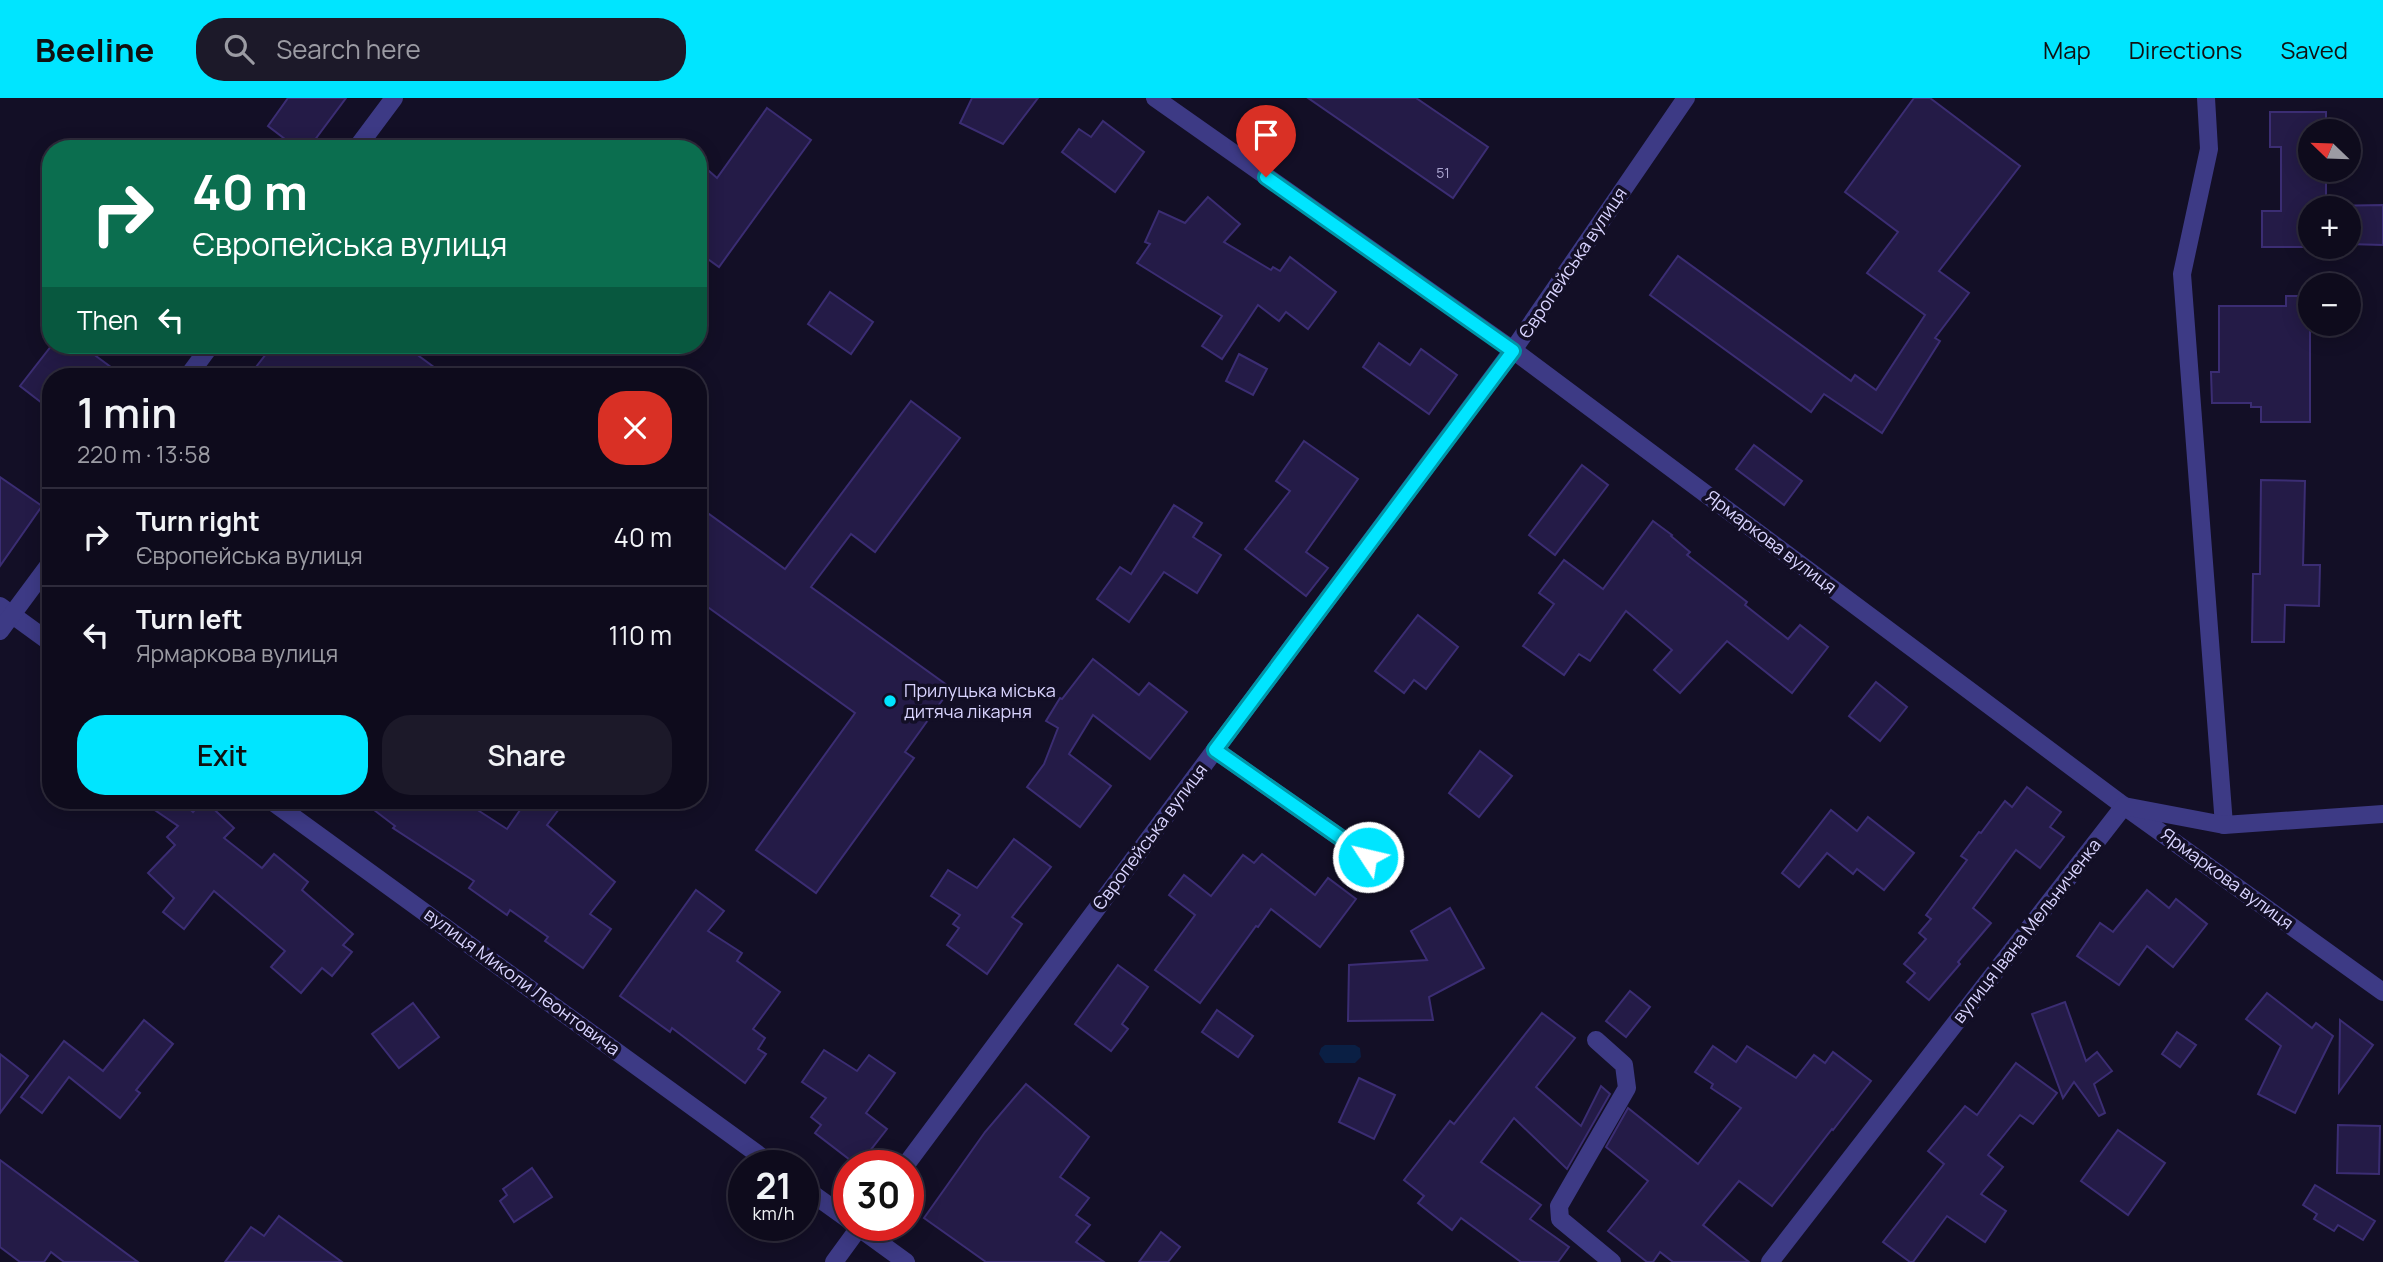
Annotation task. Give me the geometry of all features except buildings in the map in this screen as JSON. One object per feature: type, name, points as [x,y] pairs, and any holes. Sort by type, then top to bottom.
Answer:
[{"type":"street","points":[[363,140],[394,98]]},
{"type":"street","name":"Ярмаркова вулиця","points":[[1154,98],[1513,351],[2124,806],[2383,992]]},
{"type":"street","name":"Європейська вулиця","points":[[917,1150],[1513,351],[1686,98]]},
{"type":"street","points":[[2206,98],[2209,149],[2182,274],[2224,825]]},
{"type":"street","points":[[0,631],[6,610],[42,572]]},
{"type":"street","points":[[6,610],[42,636]]},
{"type":"street","points":[[1215,750],[1368,857]]},
{"type":"street","points":[[2124,806],[2224,825],[2383,814]]},
{"type":"street","name":"вулиця Івана Мельниченка","points":[[1770,1262],[2124,806]]},
{"type":"street","name":"вулиця Миколи Леонтовича","points":[[282,809],[752,1150]]},
{"type":"street","points":[[1596,1040],[1624,1065],[1627,1088],[1559,1206],[1560,1219],[1612,1262]]},
{"type":"street","points":[[834,1262],[846,1241]]},
{"type":"street","points":[[878,1241],[906,1262]]},
{"type":"water","points":[[1325,1045],[1355,1045],[1360,1048],[1361,1057],[1355,1063],[1325,1063],[1319,1054]]},
{"type":"place","name":"Прилуцька міська дитяча лікарня","points":[[890,701]]},
{"type":"route","points":[[1266,177],[1513,351],[1215,750],[1368,857]]}]
